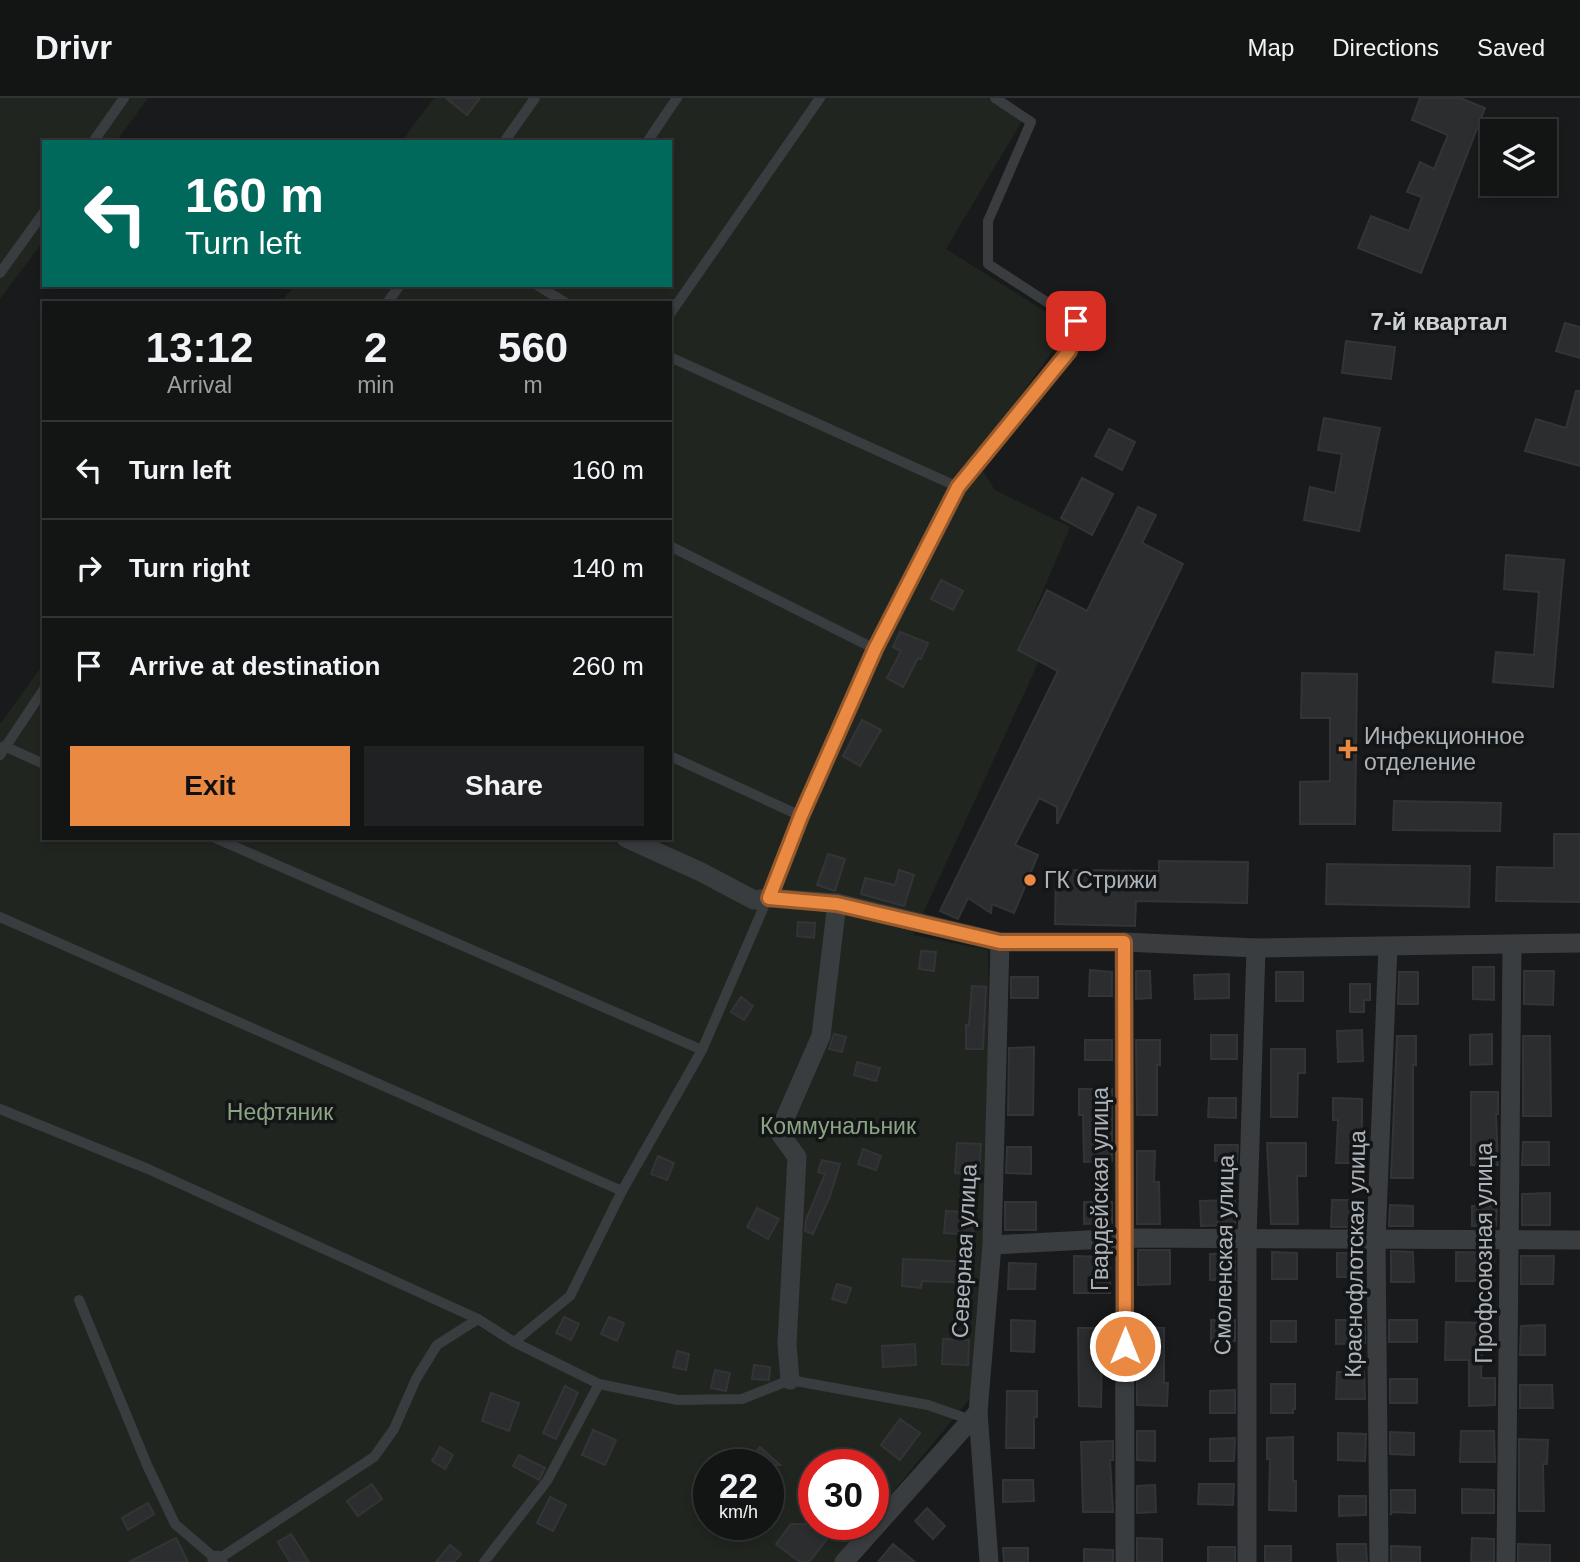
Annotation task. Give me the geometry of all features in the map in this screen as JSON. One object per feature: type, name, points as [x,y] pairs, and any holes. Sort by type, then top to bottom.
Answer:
[{"type":"street","points":[[630,840],[754,900],[769,898],[837,904],[1000,942],[1124,942],[1256,948],[1580,943]]},
{"type":"street","points":[[790,1380],[787,1344],[797,1157],[779,1132],[821,1036],[837,904]]},
{"type":"street","name":"Северная улица","points":[[989,1562],[975,1416],[992,1245],[1000,942]]},
{"type":"street","name":"Гвардейская улица","points":[[1124,942],[1125,1562]]},
{"type":"street","name":"Профсоюзная улица","points":[[1506,1562],[1512,944]]},
{"type":"street","name":"Краснофлотская улица","points":[[1379,1562],[1376,1239],[1388,947]]},
{"type":"street","name":"Смоленская улица","points":[[1247,1562],[1247,1239],[1256,948]]},
{"type":"street","points":[[992,1245],[1125,1238],[1580,1240]]},
{"type":"street","points":[[844,1562],[975,1416]]},
{"type":"lane","points":[[94,140],[124,98]]},
{"type":"lane","points":[[505,140],[535,98]]},
{"type":"lane","points":[[648,140],[677,98]]},
{"type":"lane","points":[[672,311],[820,98]]},
{"type":"lane","points":[[513,1342],[570,1296],[622,1191],[702,1050],[875,649],[958,487],[1069,351],[1076,321],[988,264],[988,221],[1031,122],[995,98]]},
{"type":"lane","points":[[0,273],[42,215]]},
{"type":"lane","points":[[0,255],[11,258]]},
{"type":"lane","points":[[543,287],[563,301]]},
{"type":"lane","points":[[672,358],[958,487]]},
{"type":"lane","points":[[672,548],[875,649]]},
{"type":"lane","points":[[42,692],[2,751],[42,763]]},
{"type":"lane","points":[[672,757],[801,816]]},
{"type":"lane","points":[[220,840],[702,1050]]},
{"type":"lane","points":[[0,917],[622,1191]]},
{"type":"lane","points":[[0,1109],[148,1169],[478,1319],[513,1342],[599,1384],[678,1400],[742,1399],[790,1380],[975,1416]]},
{"type":"lane","points":[[79,1300],[147,1465],[175,1524],[217,1561],[374,1457],[394,1429],[416,1379],[436,1345],[478,1319]]},
{"type":"lane","points":[[484,1562],[547,1481],[599,1384]]},
{"type":"green space","points":[[0,98],[148,98],[117,140],[42,140],[42,243],[0,299]]},
{"type":"green space","name":"Нефтяник","points":[[434,98],[988,98],[1022,121],[946,249],[1070,327],[975,459],[995,490],[1070,527],[1018,650],[1039,661],[913,935],[988,950],[990,1130],[973,1395],[889,1497],[889,1449],[798,1449],[798,1540],[853,1540],[834,1562],[0,1562],[0,724],[42,666],[42,840],[672,840],[672,301],[282,301],[293,287],[672,287],[672,140],[402,140]]},
{"type":"building","points":[[446,98],[480,98],[467,115]]},
{"type":"building","points":[[1420,98],[1460,98],[1485,108],[1421,273],[1358,248],[1371,216],[1409,231],[1422,197],[1407,192],[1420,162],[1434,169],[1448,135],[1412,120]]},
{"type":"building","points":[[1565,323],[1580,327],[1580,358],[1556,351]]},
{"type":"building","points":[[1346,341],[1395,347],[1391,379],[1342,373]]},
{"type":"building","points":[[1576,391],[1580,391],[1580,466],[1525,451],[1536,419],[1566,428]]},
{"type":"building","points":[[1324,418],[1380,428],[1359,531],[1304,520],[1310,487],[1335,493],[1342,454],[1318,450]]},
{"type":"building","points":[[1109,429],[1135,442],[1122,470],[1095,456]]},
{"type":"building","points":[[1082,478],[1113,494],[1092,535],[1061,518]]},
{"type":"building","points":[[1138,507],[1156,515],[1142,543],[1183,564],[1057,824],[1057,807],[1039,798],[1015,845],[1038,855],[1014,913],[992,904],[991,913],[968,898],[958,919],[940,911],[1058,671],[1018,650],[1047,590],[1087,611]]},
{"type":"building","points":[[1506,555],[1564,560],[1553,687],[1493,682],[1496,652],[1534,655],[1539,592],[1504,589]]},
{"type":"building","points":[[941,580],[963,591],[953,610],[931,599]]},
{"type":"building","points":[[900,632],[928,643],[903,687],[887,678],[901,651],[893,647]]},
{"type":"building","points":[[1302,673],[1357,674],[1355,824],[1300,824],[1300,782],[1330,781],[1330,718],[1301,718]]},
{"type":"building","points":[[862,720],[881,730],[860,766],[843,756]]},
{"type":"building","points":[[1394,801],[1501,803],[1500,831],[1393,830]]},
{"type":"building","points":[[1554,834],[1580,834],[1580,902],[1496,901],[1497,867],[1554,868]]},
{"type":"building","points":[[828,854],[845,859],[835,891],[817,885]]},
{"type":"building","points":[[1159,861],[1248,862],[1247,903],[1136,901],[1135,926],[1055,924],[1056,870],[1159,871]]},
{"type":"building","points":[[1327,864],[1470,866],[1469,907],[1326,904]]},
{"type":"building","points":[[899,870],[914,875],[904,906],[861,894],[865,878],[895,885]]},
{"type":"building","points":[[798,922],[815,923],[814,938],[797,936]]},
{"type":"building","points":[[921,951],[936,952],[934,971],[919,969]]},
{"type":"building","points":[[1473,967],[1494,967],[1494,1000],[1473,999]]},
{"type":"building","points":[[1090,970],[1112,972],[1112,996],[1089,996]]},
{"type":"building","points":[[1136,971],[1150,971],[1151,998],[1136,999]]},
{"type":"building","points":[[1524,971],[1554,971],[1553,1005],[1524,1004]]},
{"type":"building","points":[[1276,972],[1303,972],[1303,1001],[1276,1001]]},
{"type":"building","points":[[1399,972],[1418,972],[1418,1004],[1398,1004]]},
{"type":"building","points":[[1229,974],[1229,998],[1195,999],[1194,975]]},
{"type":"building","points":[[1011,977],[1038,977],[1038,998],[1011,998]]},
{"type":"building","points":[[1350,984],[1370,984],[1370,1000],[1364,1000],[1364,1012],[1350,1012]]},
{"type":"building","points":[[972,986],[986,987],[983,1049],[966,1049],[966,1025],[969,1025]]},
{"type":"building","points":[[741,997],[753,1006],[744,1020],[731,1012]]},
{"type":"building","points":[[1362,1030],[1363,1061],[1338,1062],[1337,1031]]},
{"type":"building","points":[[834,1034],[846,1037],[842,1052],[829,1049]]},
{"type":"building","points":[[1492,1034],[1492,1064],[1470,1065],[1470,1035]]},
{"type":"building","points":[[1211,1035],[1237,1035],[1237,1059],[1211,1059]]},
{"type":"building","points":[[1397,1036],[1416,1036],[1416,1065],[1413,1065],[1413,1178],[1391,1178]]},
{"type":"building","points":[[1523,1036],[1550,1036],[1551,1116],[1523,1116]]},
{"type":"building","points":[[1085,1040],[1112,1040],[1112,1060],[1085,1060]]},
{"type":"building","points":[[1136,1040],[1160,1040],[1157,1115],[1137,1115]]},
{"type":"building","points":[[1034,1047],[1033,1115],[1008,1115],[1009,1048]]},
{"type":"building","points":[[1271,1049],[1305,1049],[1305,1073],[1298,1073],[1297,1117],[1271,1117]]},
{"type":"building","points":[[857,1062],[880,1068],[876,1081],[854,1075]]},
{"type":"building","points":[[1079,1089],[1112,1089],[1112,1161],[1084,1162],[1083,1115],[1079,1115]]},
{"type":"building","points":[[1471,1092],[1498,1092],[1498,1165],[1471,1165]]},
{"type":"building","points":[[1209,1098],[1236,1098],[1236,1118],[1208,1117]]},
{"type":"building","points":[[1333,1098],[1362,1099],[1362,1163],[1336,1163],[1338,1120],[1333,1120]]},
{"type":"building","points":[[1523,1142],[1549,1142],[1549,1165],[1522,1165]]},
{"type":"building","points":[[957,1143],[981,1144],[979,1175],[955,1173]]},
{"type":"building","points":[[1267,1143],[1306,1143],[1306,1176],[1297,1176],[1298,1224],[1271,1224]]},
{"type":"building","points":[[1215,1145],[1238,1145],[1237,1161],[1215,1161]]},
{"type":"building","points":[[1007,1147],[1031,1147],[1031,1174],[1006,1173]]},
{"type":"building","points":[[863,1149],[881,1156],[876,1170],[858,1164]]},
{"type":"building","points":[[1137,1151],[1155,1151],[1154,1182],[1159,1182],[1160,1224],[1137,1224]]},
{"type":"building","points":[[658,1156],[674,1163],[667,1180],[651,1174]]},
{"type":"building","points":[[822,1160],[840,1164],[830,1196],[813,1234],[805,1231],[806,1220],[825,1174],[818,1172]]},
{"type":"building","points":[[1550,1193],[1550,1225],[1522,1225],[1522,1194]]},
{"type":"building","points":[[1235,1200],[1235,1225],[1201,1226],[1200,1201]]},
{"type":"building","points":[[1332,1200],[1365,1200],[1364,1227],[1331,1227]]},
{"type":"building","points":[[1005,1202],[1036,1202],[1036,1230],[1005,1230]]},
{"type":"building","points":[[1084,1202],[1112,1202],[1112,1223],[1084,1224]]},
{"type":"building","points":[[1390,1205],[1413,1206],[1413,1226],[1389,1226]]},
{"type":"building","points":[[1472,1206],[1497,1206],[1496,1226],[1472,1226]]},
{"type":"building","points":[[757,1208],[779,1219],[768,1239],[747,1227]]},
{"type":"building","points":[[946,1211],[975,1213],[973,1235],[944,1233]]},
{"type":"building","points":[[1138,1250],[1170,1250],[1170,1284],[1138,1285]]},
{"type":"building","points":[[1391,1251],[1413,1252],[1414,1282],[1391,1282]]},
{"type":"building","points":[[1272,1252],[1297,1253],[1297,1279],[1272,1279]]},
{"type":"building","points":[[1456,1252],[1494,1253],[1494,1281],[1456,1281]]},
{"type":"building","points":[[1235,1253],[1235,1280],[1210,1280],[1210,1254]]},
{"type":"building","points":[[1337,1253],[1363,1253],[1363,1277],[1337,1277]]},
{"type":"building","points":[[1074,1256],[1110,1257],[1110,1293],[1074,1293]]},
{"type":"building","points":[[1521,1256],[1554,1256],[1553,1284],[1521,1284]]},
{"type":"building","points":[[903,1259],[972,1262],[971,1283],[922,1281],[921,1288],[902,1286]]},
{"type":"building","points":[[1009,1263],[1036,1264],[1035,1289],[1008,1289]]},
{"type":"building","points":[[837,1284],[851,1288],[846,1303],[832,1299]]},
{"type":"building","points":[[564,1317],[579,1324],[571,1340],[556,1333]]},
{"type":"building","points":[[609,1317],[624,1323],[617,1341],[601,1334]]},
{"type":"building","points":[[1011,1320],[1035,1321],[1034,1352],[1011,1351]]},
{"type":"building","points":[[1211,1320],[1235,1320],[1235,1341],[1211,1342]]},
{"type":"building","points":[[1336,1320],[1365,1320],[1365,1343],[1336,1344]]},
{"type":"building","points":[[1389,1320],[1417,1320],[1417,1342],[1389,1342]]},
{"type":"building","points":[[1271,1321],[1296,1321],[1296,1342],[1271,1342]]},
{"type":"building","points":[[1446,1322],[1483,1323],[1481,1378],[1495,1378],[1495,1405],[1469,1406],[1469,1360],[1445,1360]]},
{"type":"building","points":[[1545,1325],[1545,1355],[1520,1355],[1521,1326]]},
{"type":"building","points":[[1137,1327],[1164,1328],[1164,1383],[1168,1383],[1167,1406],[1137,1405]]},
{"type":"building","points":[[1078,1328],[1111,1328],[1111,1351],[1102,1351],[1101,1407],[1079,1406]]},
{"type":"building","points":[[943,1339],[969,1340],[968,1365],[942,1364]]},
{"type":"building","points":[[915,1344],[916,1365],[883,1367],[882,1346]]},
{"type":"building","points":[[677,1351],[689,1354],[686,1370],[673,1367]]},
{"type":"building","points":[[754,1365],[770,1367],[769,1380],[752,1379]]},
{"type":"building","points":[[715,1370],[730,1373],[726,1391],[711,1388]]},
{"type":"building","points":[[1337,1372],[1364,1372],[1365,1399],[1336,1399]]},
{"type":"building","points":[[1390,1379],[1417,1379],[1417,1403],[1390,1403]]},
{"type":"building","points":[[1271,1384],[1295,1384],[1293,1413],[1271,1413]]},
{"type":"building","points":[[1520,1385],[1552,1385],[1553,1408],[1520,1408]]},
{"type":"building","points":[[565,1386],[578,1393],[556,1439],[543,1433]]},
{"type":"building","points":[[1235,1390],[1235,1413],[1210,1413],[1210,1391]]},
{"type":"building","points":[[1007,1391],[1037,1391],[1034,1448],[1006,1448]]},
{"type":"building","points":[[491,1393],[519,1403],[509,1431],[482,1421]]},
{"type":"building","points":[[900,1419],[920,1433],[900,1460],[881,1445]]},
{"type":"building","points":[[593,1430],[616,1440],[605,1465],[582,1455]]},
{"type":"building","points":[[1137,1431],[1155,1431],[1155,1461],[1137,1460]]},
{"type":"building","points":[[1461,1431],[1494,1431],[1495,1462],[1460,1462]]},
{"type":"building","points":[[1390,1432],[1414,1433],[1414,1455],[1390,1454]]},
{"type":"building","points":[[1338,1433],[1366,1434],[1365,1461],[1338,1460]]},
{"type":"building","points":[[1293,1437],[1296,1511],[1269,1510],[1270,1459],[1267,1459],[1267,1438]]},
{"type":"building","points":[[1235,1438],[1234,1461],[1210,1461],[1210,1439]]},
{"type":"building","points":[[1519,1439],[1548,1440],[1547,1464],[1543,1464],[1544,1511],[1519,1511]]},
{"type":"building","points":[[1113,1441],[1113,1460],[1110,1460],[1113,1512],[1083,1512],[1081,1442]]},
{"type":"building","points":[[440,1447],[453,1455],[445,1469],[432,1461]]},
{"type":"building","points":[[519,1455],[545,1468],[539,1480],[513,1466]]},
{"type":"building","points":[[1003,1480],[1033,1480],[1034,1501],[1003,1502]]},
{"type":"building","points":[[372,1484],[382,1499],[358,1516],[347,1501]]},
{"type":"building","points":[[1199,1484],[1234,1484],[1233,1505],[1198,1504]]},
{"type":"building","points":[[1155,1485],[1156,1512],[1137,1513],[1137,1486]]},
{"type":"building","points":[[1462,1489],[1494,1490],[1494,1513],[1462,1513]]},
{"type":"building","points":[[1391,1490],[1415,1490],[1415,1513],[1392,1512],[1391,1515]]},
{"type":"building","points":[[1339,1496],[1366,1496],[1366,1515],[1339,1516]]},
{"type":"building","points":[[550,1497],[566,1505],[553,1531],[537,1523]]},
{"type":"building","points":[[148,1503],[154,1514],[128,1530],[122,1518]]},
{"type":"building","points":[[927,1508],[945,1526],[933,1539],[915,1521]]},
{"type":"building","points":[[791,1524],[798,1524],[798,1540],[826,1540],[809,1562],[800,1562],[776,1544],[779,1540],[784,1540],[784,1533]]},
{"type":"building","points":[[291,1534],[309,1562],[290,1562],[278,1542]]},
{"type":"building","points":[[176,1538],[188,1562],[129,1562]]},
{"type":"building","points":[[1137,1538],[1162,1539],[1162,1562],[1137,1562]]},
{"type":"building","points":[[1472,1538],[1494,1539],[1494,1562],[1471,1562]]},
{"type":"building","points":[[893,1544],[915,1562],[878,1562]]},
{"type":"building","points":[[1337,1544],[1366,1544],[1367,1562],[1338,1562]]},
{"type":"building","points":[[1518,1544],[1550,1545],[1550,1562],[1518,1562]]},
{"type":"building","points":[[450,1545],[461,1554],[454,1562],[436,1562]]},
{"type":"building","points":[[1265,1546],[1291,1546],[1291,1562],[1265,1562]]},
{"type":"building","points":[[1391,1546],[1420,1547],[1420,1562],[1391,1562]]},
{"type":"building","points":[[1208,1547],[1235,1547],[1235,1562],[1208,1562]]},
{"type":"building","points":[[1003,1548],[1028,1548],[1028,1562],[1004,1562]]},
{"type":"building","points":[[1084,1549],[1113,1550],[1113,1562],[1084,1562]]},
{"type":"place","name":"Инфекционное отделение","points":[[1348,749]]},
{"type":"place","name":"ГК Стрижи","points":[[1030,880]]},
{"type":"district","name":"7-й квартал","points":[[1439,321]]},
{"type":"route","points":[[1076,321],[1069,351],[958,487],[875,649],[801,816],[769,898],[837,904],[1000,942],[1124,942],[1125,1346]]},
{"type":"park label","name":"Коммунальник","points":[[838,1126]]}]
